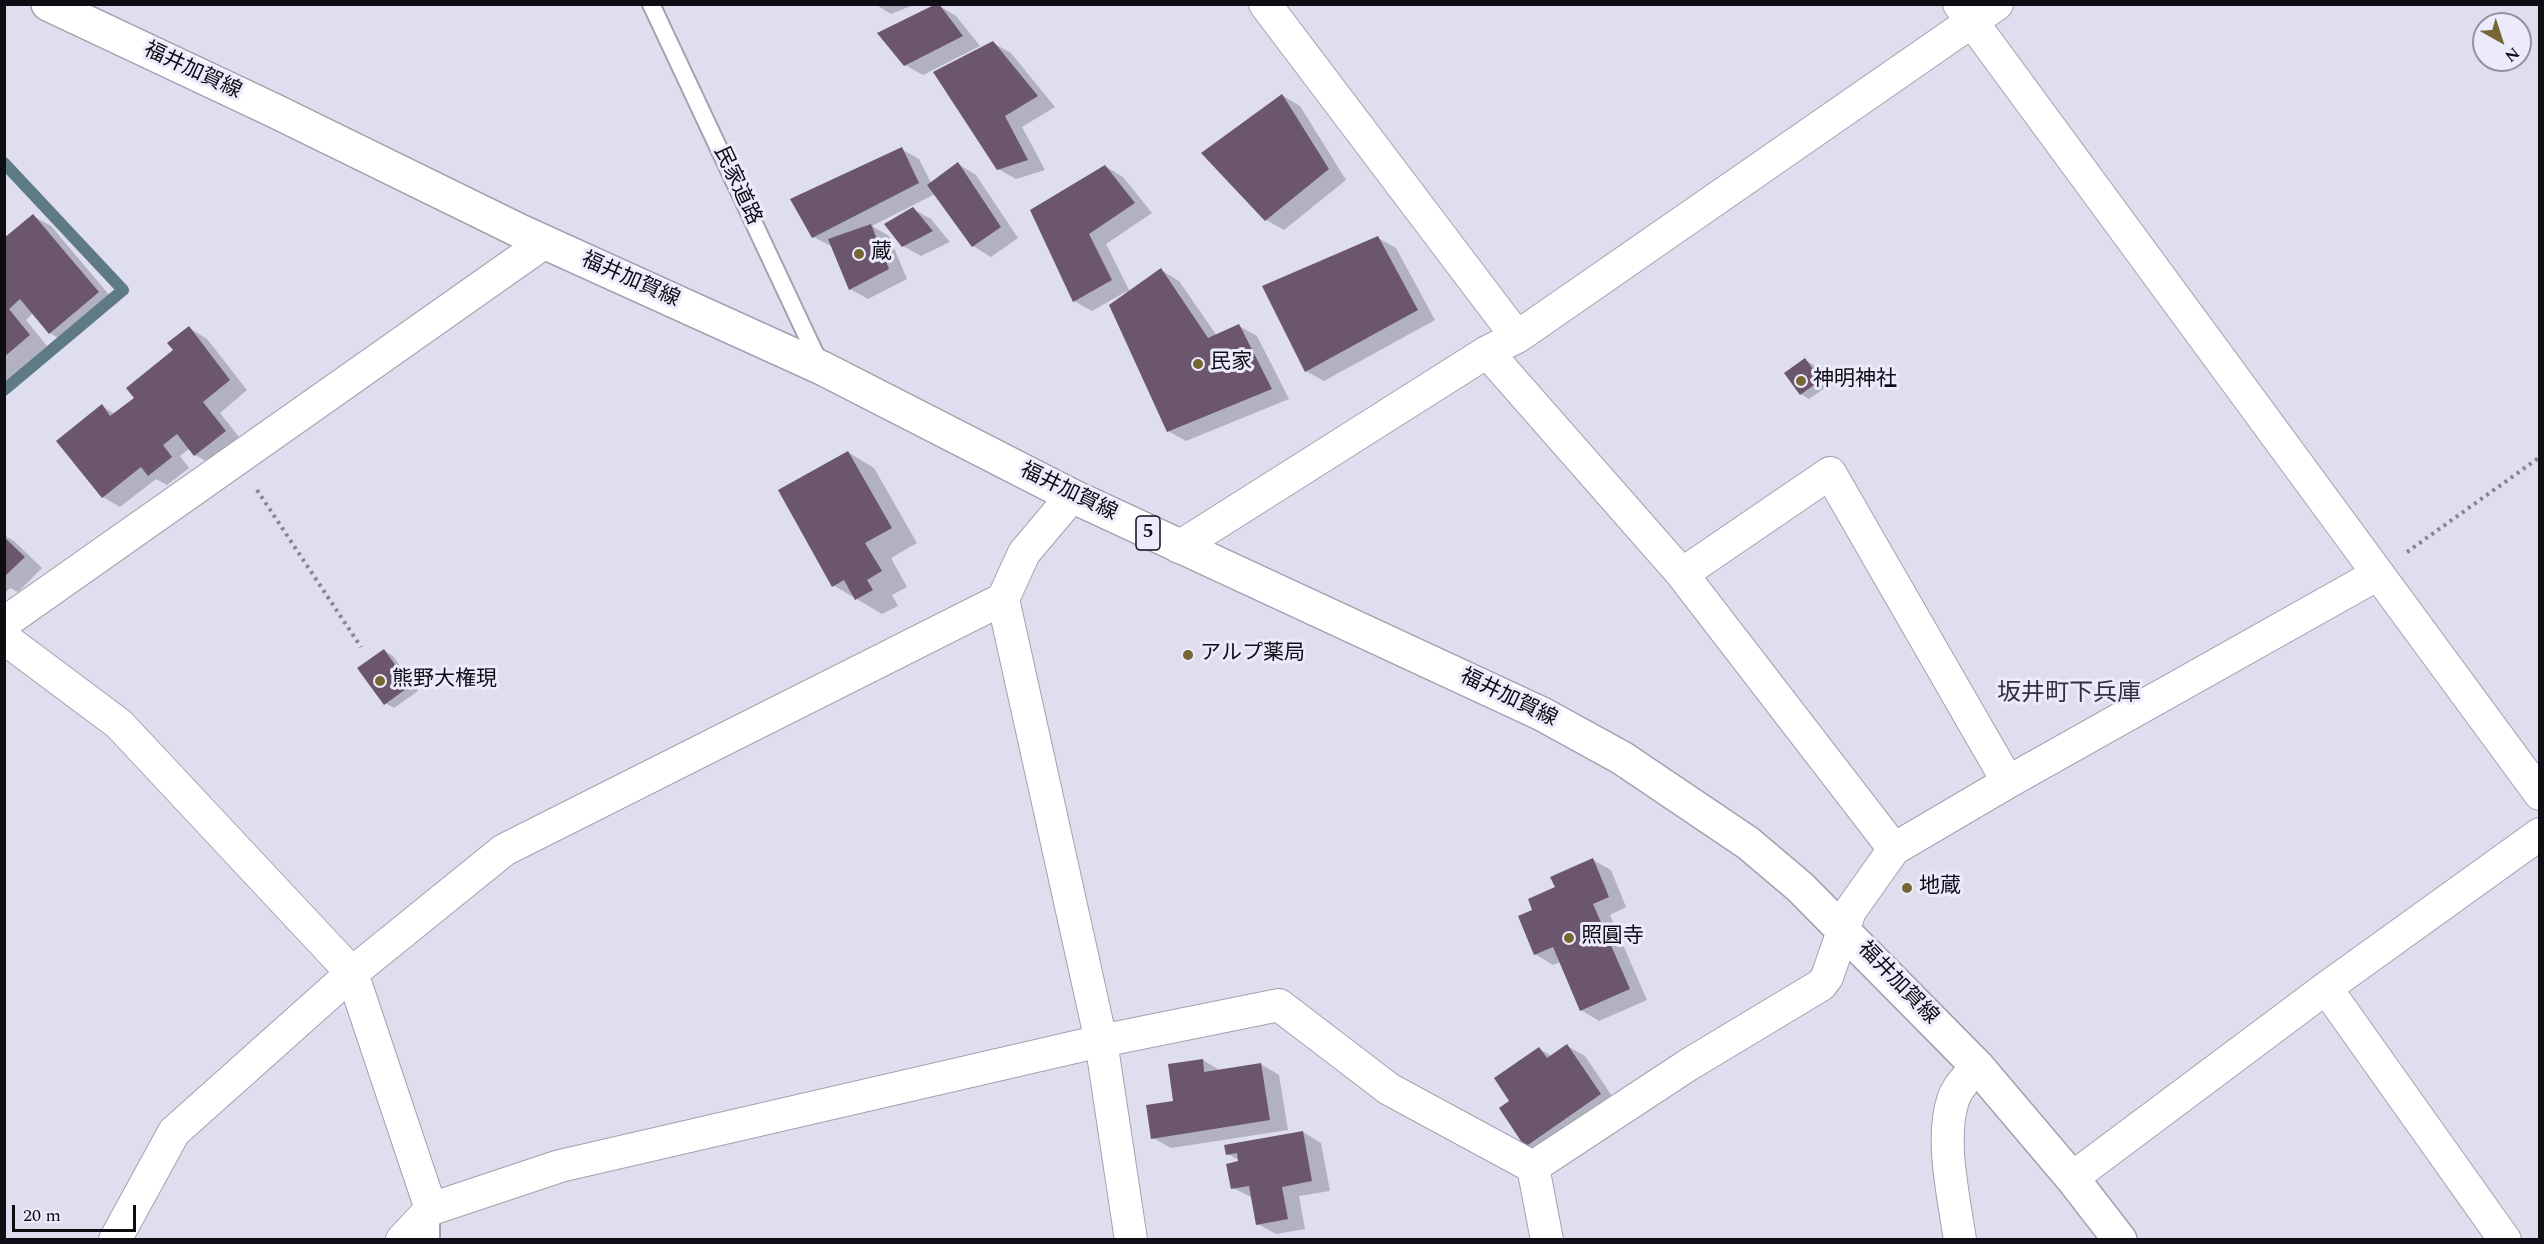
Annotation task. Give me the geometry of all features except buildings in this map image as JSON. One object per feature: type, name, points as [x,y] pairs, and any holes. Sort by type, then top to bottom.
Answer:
[{"type":"main road","name":"福井加賀線","points":[[48,4],[545,242],[822,368],[1072,496],[1542,714],[1622,758],[1748,843],[1800,886],[1977,1066],[2072,1178],[2120,1239]]},
{"type":"street","points":[[1265,4],[1517,337]]},
{"type":"street","points":[[1179,547],[1487,352],[1517,337],[1965,14],[1997,4]]},
{"type":"street","points":[[1965,14],[2540,794]]},
{"type":"street","points":[[4,623],[545,242]]},
{"type":"street","points":[[1487,352],[1682,574],[1894,849]]},
{"type":"street","points":[[1682,574],[1830,473],[2008,782]]},
{"type":"street","points":[[1072,496],[1024,553],[1003,599],[1101,1041],[1131,1239]]},
{"type":"street","points":[[1533,1167],[1688,1065],[1821,985],[1827,977],[1842,928],[1850,911],[1894,849],[2008,782],[2378,574]]},
{"type":"street","points":[[115,1239],[174,1132],[352,973],[504,850],[1003,599]]},
{"type":"street","points":[[4,638],[119,724],[352,973],[431,1224]]},
{"type":"street","points":[[2072,1178],[2326,988],[2540,834]]},
{"type":"street","points":[[2326,988],[2505,1239]]},
{"type":"street","points":[[402,1239],[560,1166],[1101,1041],[1279,1005],[1389,1089],[1533,1167]]},
{"type":"street","points":[[1960,1239],[1949,1160],[1950,1113],[1956,1093],[1977,1066]]},
{"type":"street","points":[[1533,1167],[1547,1239]]},
{"type":"lane","name":"民家道路","points":[[651,4],[822,368]]},
{"type":"path","points":[[2378,574],[2540,457]]},
{"type":"path","points":[[237,459],[361,647]]},
{"type":"waterway","points":[[4,163],[123,290],[4,390]]},
{"type":"place","name":"蔵","points":[[859,254]]},
{"type":"place","name":"民家","points":[[1198,364]]},
{"type":"place","name":"神明神社","points":[[1801,381]]},
{"type":"place","name":"アルプ薬局","points":[[1188,655]]},
{"type":"place","name":"熊野大権現","points":[[380,681]]},
{"type":"place","name":"地蔵","points":[[1907,888]]},
{"type":"place","name":"照圓寺","points":[[1569,938]]},
{"type":"district","name":"坂井町下兵庫","points":[[2069,695]]}]
